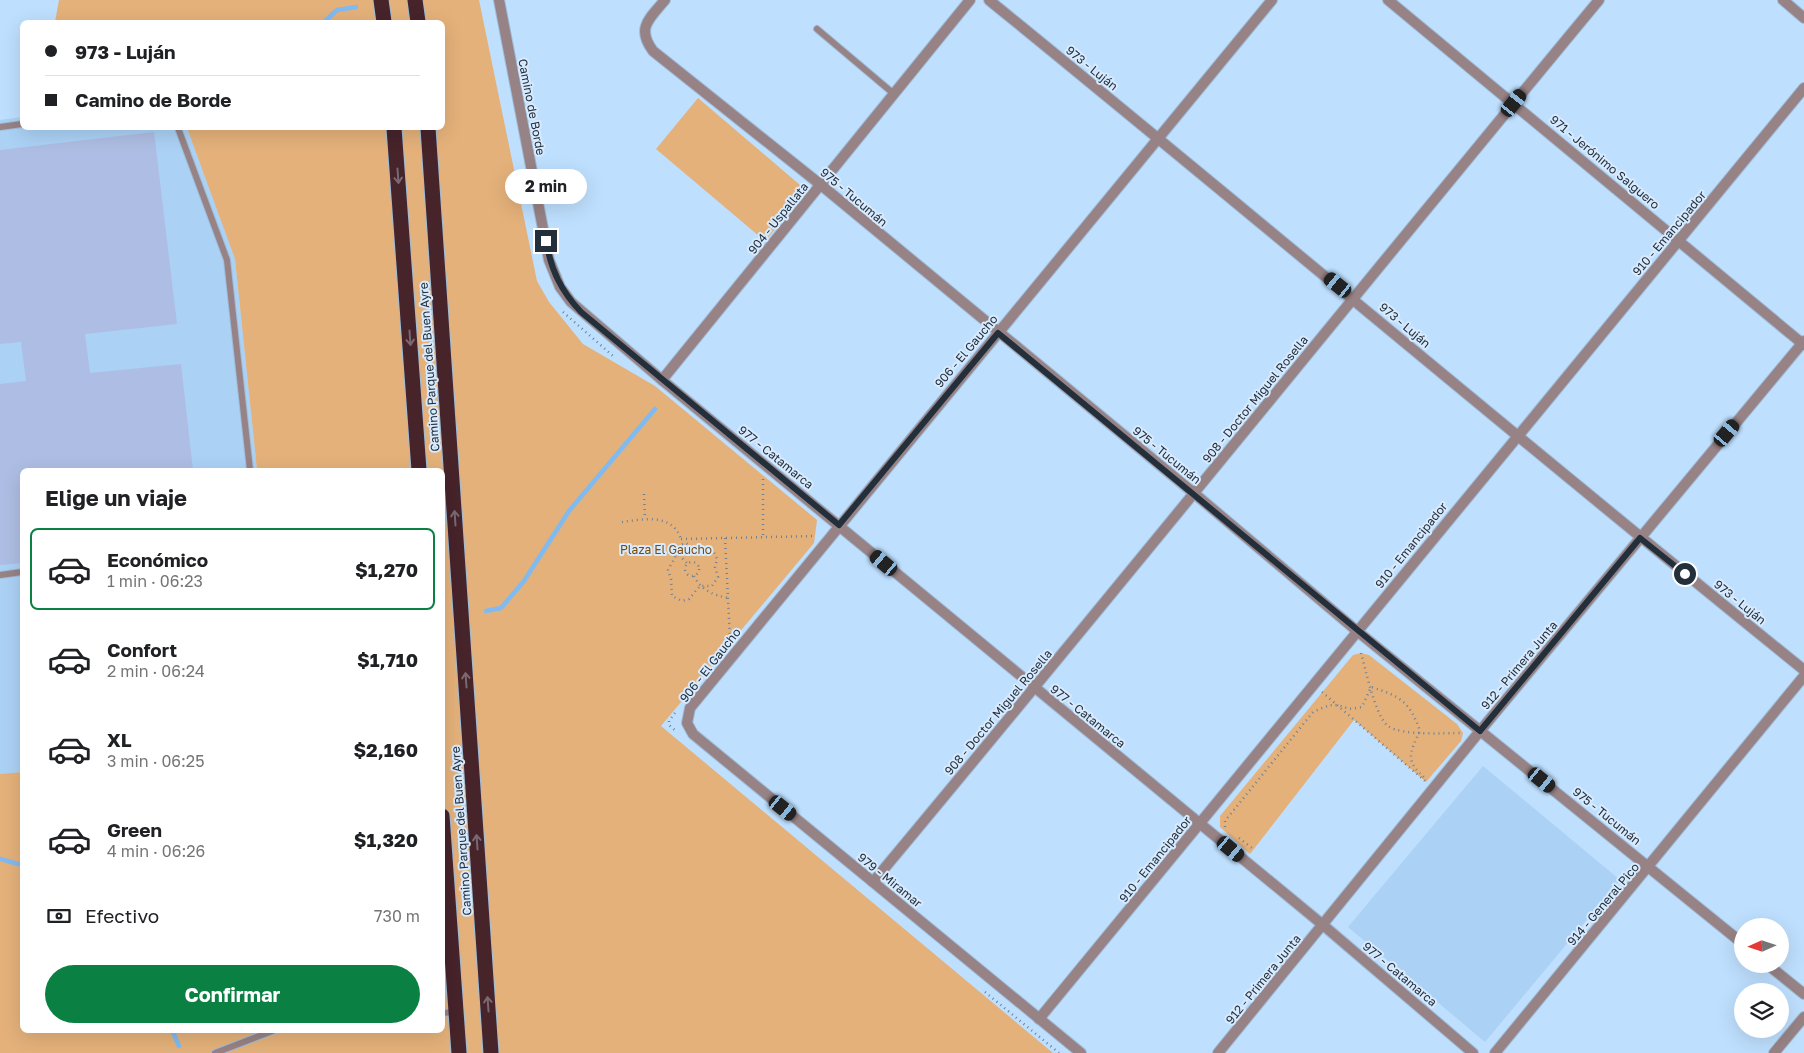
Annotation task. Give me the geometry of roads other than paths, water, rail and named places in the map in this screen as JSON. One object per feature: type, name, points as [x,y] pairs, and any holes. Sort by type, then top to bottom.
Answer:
[{"type":"highway","points":[[381,0],[384,20]]},
{"type":"highway","points":[[415,0],[418,20]]},
{"type":"highway","name":"Camino Parque del Buen Ayre","points":[[394,130],[419,468]]},
{"type":"highway","name":"Camino Parque del Buen Ayre","points":[[428,130],[491,1053]]},
{"type":"highway","name":"Camino Parque del Buen Ayre","points":[[445,900],[449,1012],[459,1053]]},
{"type":"street","name":"Camino de Borde","points":[[499,0],[553,272],[560,287],[581,312],[662,380]]},
{"type":"street","name":"975 - Tucumán","points":[[665,0],[647,22],[644,32],[646,42],[653,51],[820,185],[1195,494],[1357,631],[1650,866],[1734,936]]},
{"type":"street","name":"904 - Uspallata","points":[[662,380],[970,0]]},
{"type":"street","name":"973 - Luján","points":[[989,0],[1352,297],[1640,538],[1804,670]]},
{"type":"street","name":"906 - El Gaucho","points":[[687,723],[690,708],[1272,0]]},
{"type":"street","name":"971 - Jerónimo Salguero","points":[[1388,0],[1803,343]]},
{"type":"street","name":"908 - Doctor Miguel Rosella","points":[[873,882],[1195,494],[1352,297],[1599,0]]},
{"type":"street","points":[[1783,0],[1804,18]]},
{"type":"street","name":"910 - Emancipador","points":[[1039,1020],[1804,88]]},
{"type":"street","name":"912 - Primera Junta","points":[[1218,1053],[1480,731],[1803,343]]},
{"type":"street","name":"977 - Catamarca","points":[[662,380],[1323,925],[1473,1053]]},
{"type":"street","name":"914 - General Pico","points":[[1495,1053],[1804,676]]},
{"type":"street","name":"979 - Miramar","points":[[687,723],[693,734],[1081,1053]]},
{"type":"street","points":[[1778,973],[1804,994]]},
{"type":"street","points":[[1774,1053],[1804,1016]]},
{"type":"lane","points":[[818,29],[894,94]]},
{"type":"lane","points":[[0,127],[20,124]]},
{"type":"lane","points":[[179,130],[227,260],[250,468]]},
{"type":"lane","points":[[0,575],[20,572]]},
{"type":"lane","points":[[215,1053],[267,1033]]},
{"type":"waterway","points":[[326,20],[337,10],[356,7]]},
{"type":"waterway","points":[[486,611],[501,608],[524,581],[569,511],[655,409]]},
{"type":"waterway","points":[[0,859],[20,864]]},
{"type":"waterway","points":[[173,1033],[179,1046]]},
{"type":"park label","name":"Plaza El Gaucho","points":[[666,549]]}]
